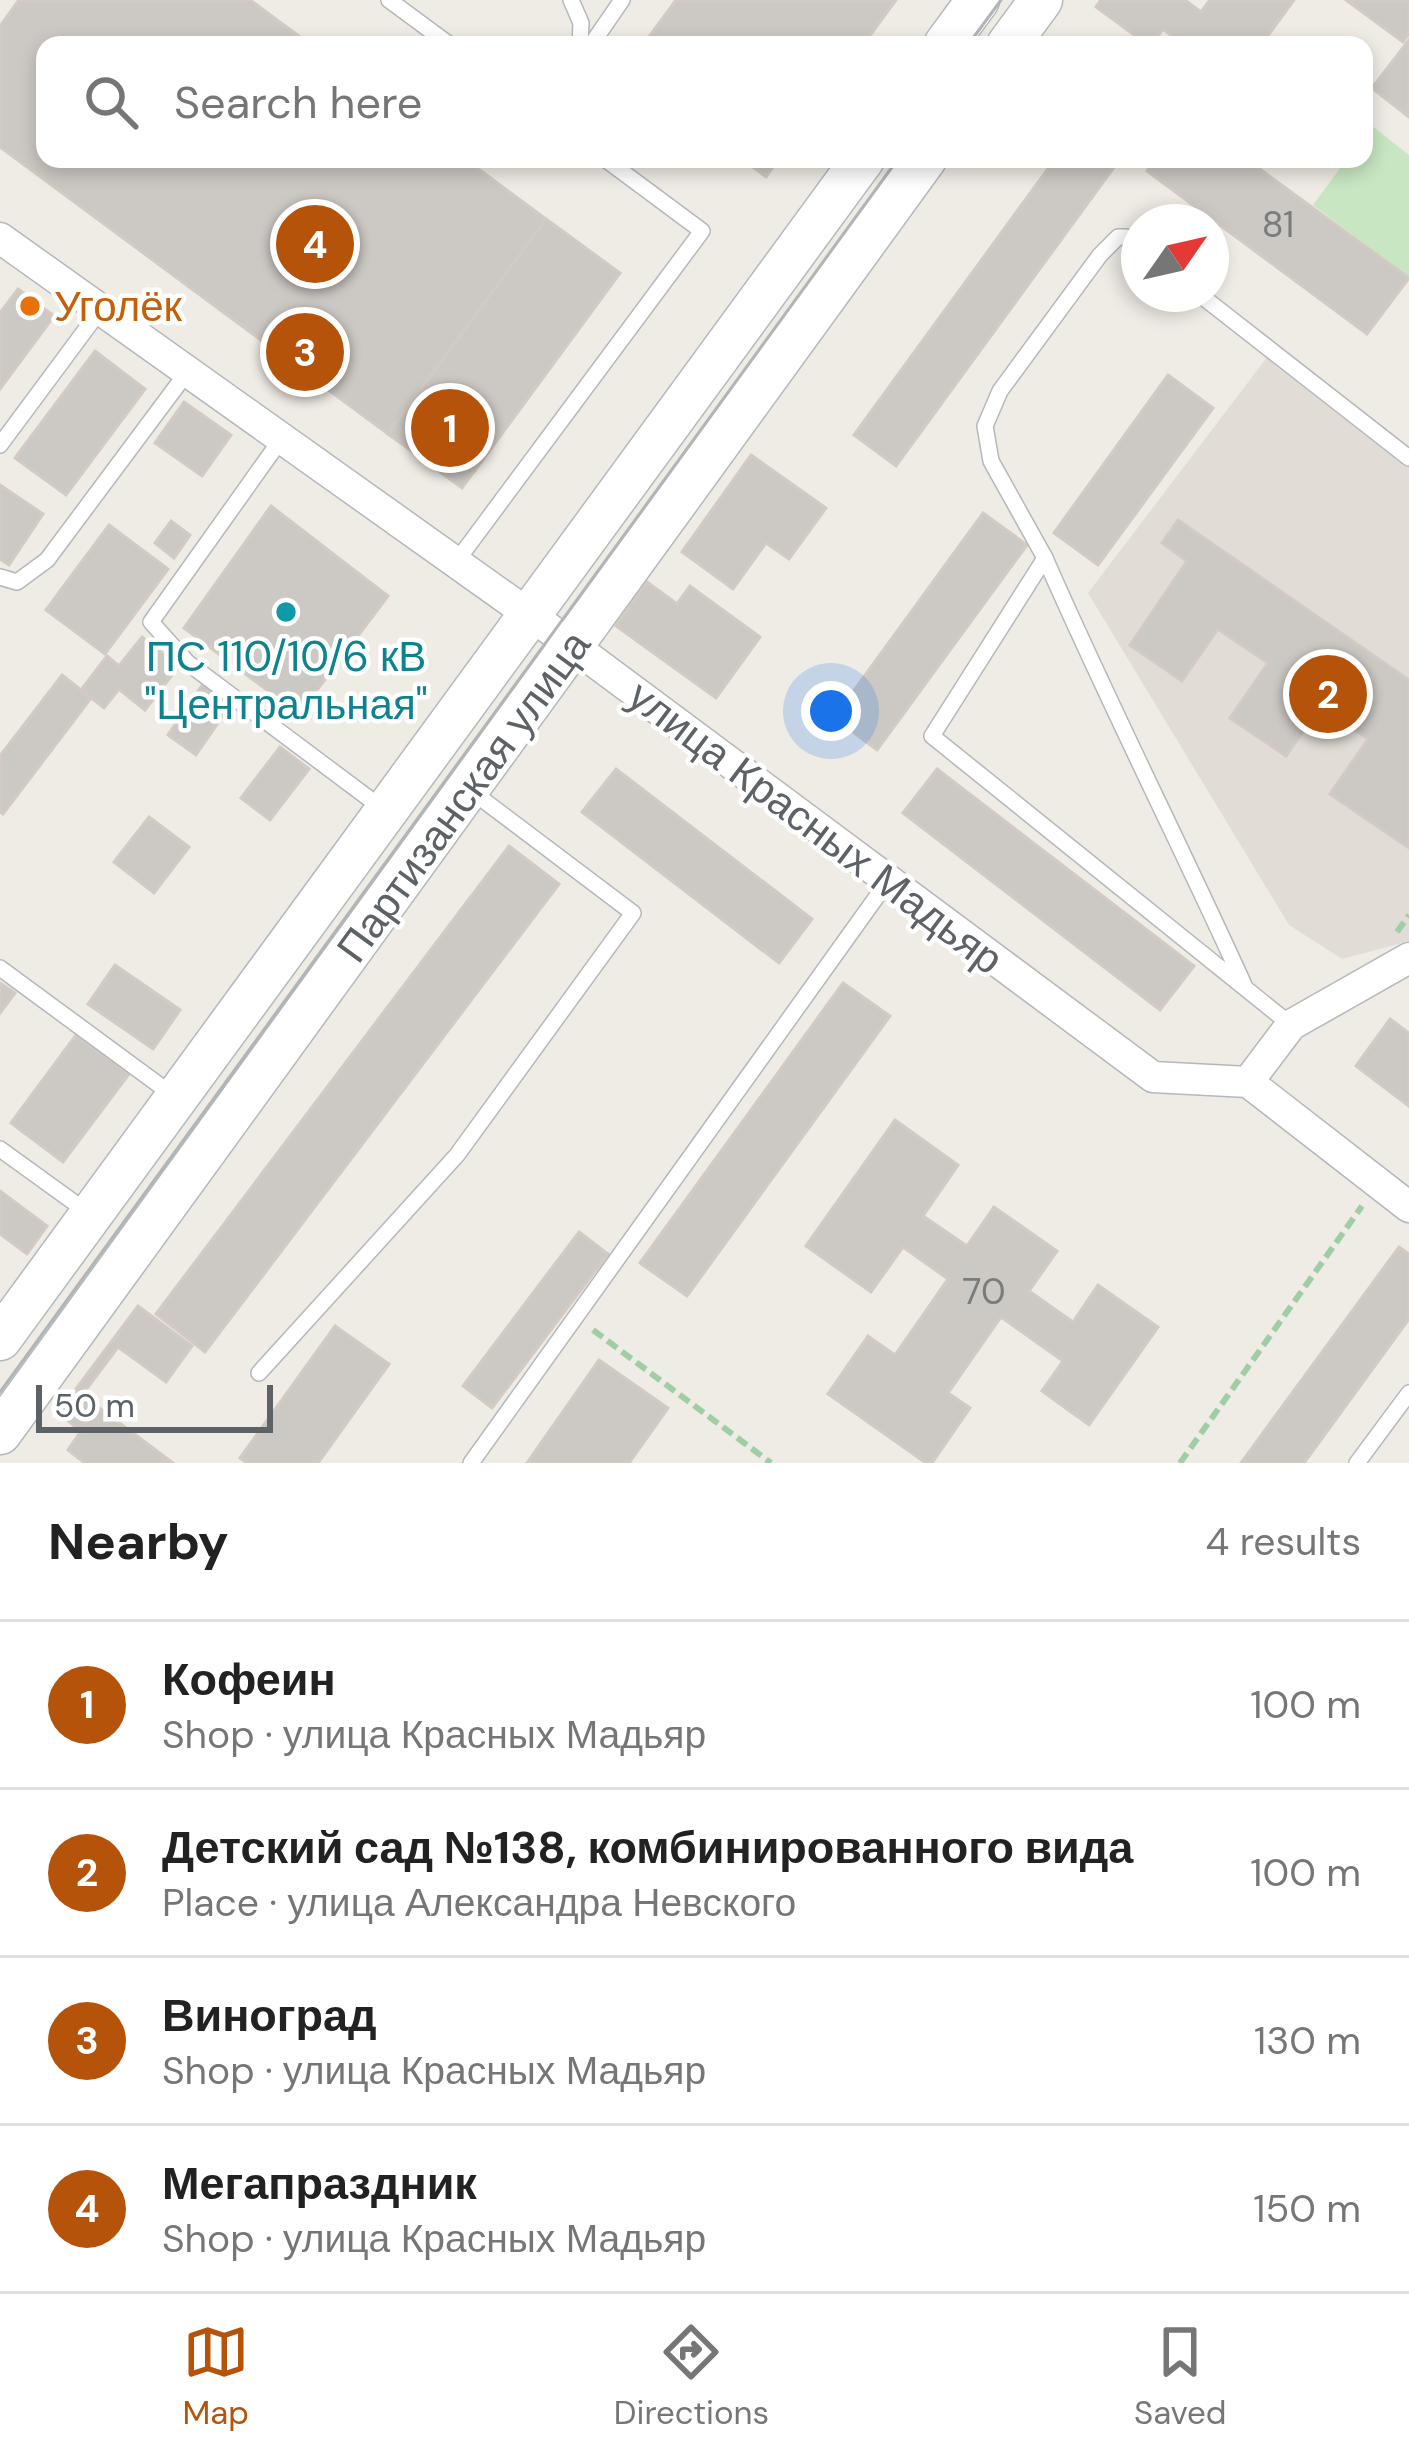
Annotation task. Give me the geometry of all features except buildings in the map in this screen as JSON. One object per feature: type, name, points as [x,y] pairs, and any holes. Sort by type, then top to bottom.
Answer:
[{"type":"street","points":[[952,36],[978,0]]},
{"type":"street","points":[[1015,36],[1041,0]]},
{"type":"street","name":"Партизанская улица","points":[[0,1339],[855,168]]},
{"type":"street","name":"Партизанская улица","points":[[0,1433],[918,168]]},
{"type":"street","name":"улица Красных Мадьяр","points":[[0,238],[531,615],[1154,1077],[1248,1082]]},
{"type":"street","points":[[1408,960],[1292,1025],[1248,1082],[1409,1207]]},
{"type":"lane","points":[[389,0],[438,36]]},
{"type":"lane","points":[[571,0],[581,23],[580,36]]},
{"type":"lane","points":[[597,36],[622,0]]},
{"type":"lane","points":[[456,562],[702,231],[617,168]]},
{"type":"lane","points":[[1121,237],[1100,255],[1000,391],[985,426],[991,461],[1045,558],[1244,985]]},
{"type":"lane","points":[[0,445],[101,309]]},
{"type":"lane","points":[[1222,312],[1409,458]]},
{"type":"lane","points":[[0,577],[17,582],[46,560],[188,371]]},
{"type":"lane","points":[[282,438],[151,622],[188,663],[386,812]]},
{"type":"lane","points":[[1045,558],[932,736],[1292,1025]]},
{"type":"lane","points":[[259,1373],[457,1155],[633,913],[468,789]]},
{"type":"lane","points":[[471,1463],[888,881]]},
{"type":"lane","points":[[0,968],[176,1097]]},
{"type":"lane","points":[[0,1149],[91,1215]]},
{"type":"lane","points":[[1358,1463],[1409,1393]]},
{"type":"path","points":[[1180,1463],[1378,1183]]},
{"type":"path","points":[[575,1317],[770,1463]]},
{"type":"shaded area","points":[[1268,356],[1409,463],[1409,941],[1342,959],[1289,925],[1088,593]]},
{"type":"green space","points":[[1373,127],[1409,155],[1409,277],[1313,205],[1340,168],[1373,168]]},
{"type":"tram line","points":[[975,36],[1001,0]]},
{"type":"tram line","points":[[0,1392],[891,168]]},
{"type":"place","name":"Мегапраздник","points":[[315,244]]},
{"type":"place","name":"Уголёк","points":[[30,306]]},
{"type":"place","name":"Виноград","points":[[305,352]]},
{"type":"place","name":"Кофеин","points":[[450,428]]},
{"type":"place","name":"ПС 110/10/6 кВ \"Центральная\"","points":[[286,612]]},
{"type":"place","name":"Детский сад №138, комбинированного вида","points":[[1328,694]]}]
